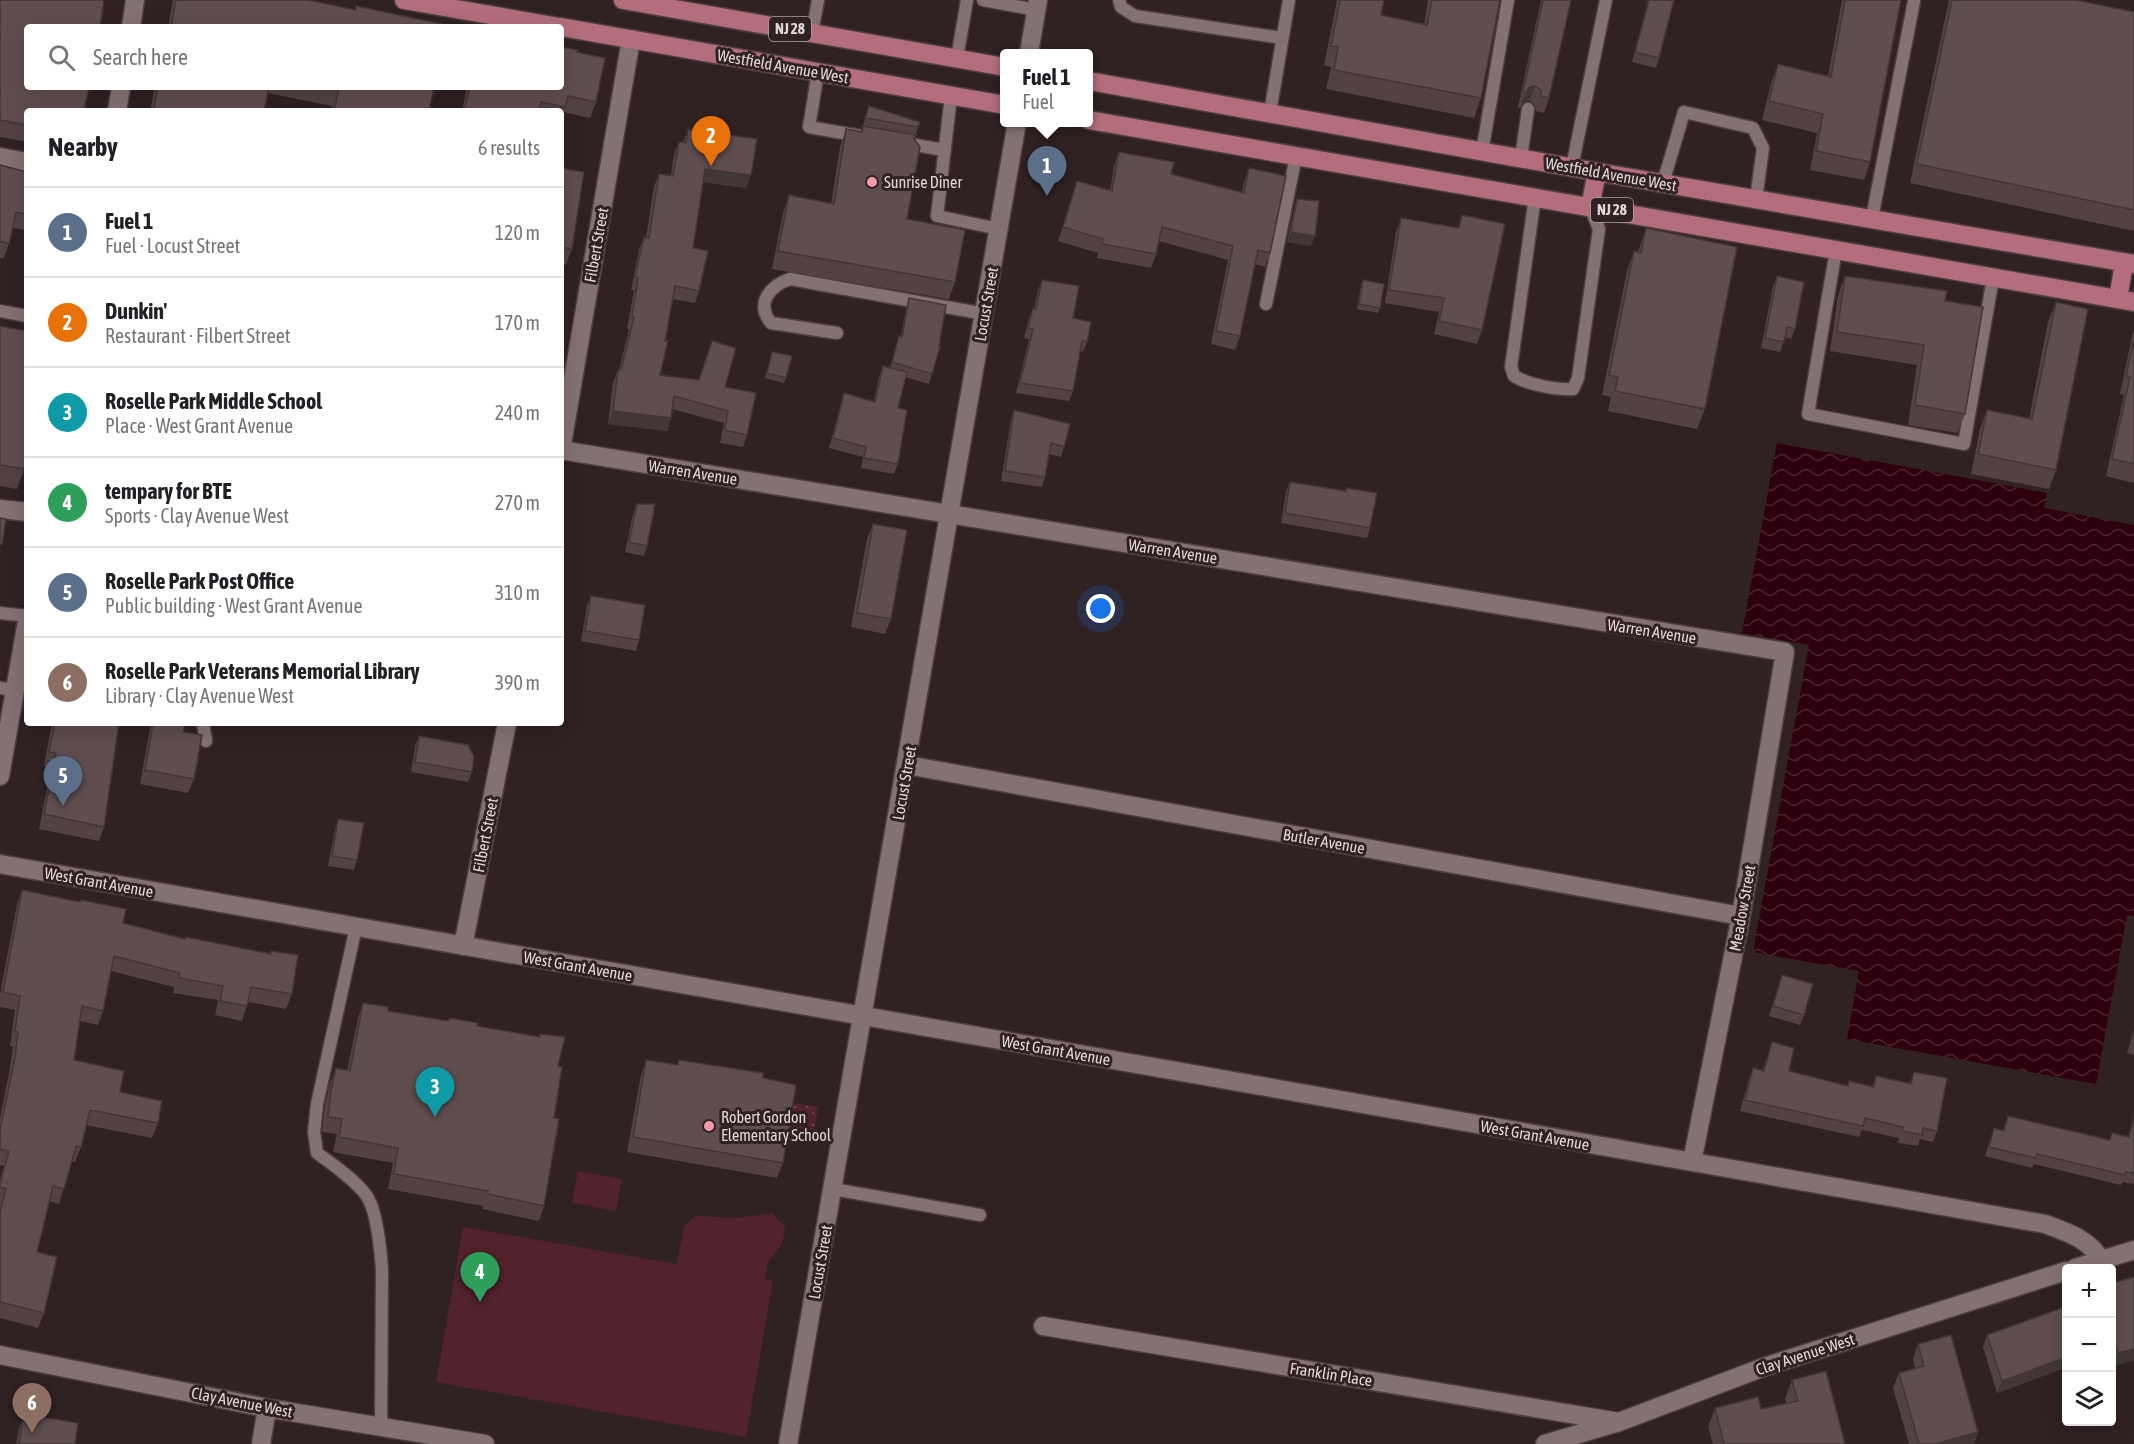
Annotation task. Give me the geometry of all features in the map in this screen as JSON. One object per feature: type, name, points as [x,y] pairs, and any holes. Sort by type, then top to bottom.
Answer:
[{"type":"main road","name":"Westfield Avenue West","points":[[404,0],[543,24]]},
{"type":"main road","name":"NJ 28","points":[[623,0],[1000,66]]},
{"type":"main road","name":"Westfield Avenue West","points":[[564,28],[1000,104]]},
{"type":"main road","name":"Westfield Avenue West","points":[[1093,82],[1482,152],[2129,263]]},
{"type":"main road","name":"NJ 28","points":[[1093,121],[2126,301]]},
{"type":"main road","points":[[1590,207],[1597,172]]},
{"type":"main road","points":[[2126,301],[2129,263]]},
{"type":"street","points":[[131,24],[135,0]]},
{"type":"street","points":[[1030,49],[1037,5]]},
{"type":"street","name":"Filbert Street","points":[[564,432],[631,39]]},
{"type":"street","points":[[118,108],[120,90]]},
{"type":"street","name":"Locust Street","points":[[788,1444],[1016,127]]},
{"type":"street","points":[[0,157],[24,161]]},
{"type":"street","name":"Warren Avenue","points":[[564,451],[1785,652]]},
{"type":"street","points":[[0,509],[24,512]]},
{"type":"street","points":[[0,776],[24,635]]},
{"type":"street","name":"Meadow Street","points":[[1692,1162],[1741,916],[1785,652]]},
{"type":"street","name":"Filbert Street","points":[[463,946],[506,726]]},
{"type":"street","name":"Butler Avenue","points":[[907,765],[1741,916]]},
{"type":"street","name":"West Grant Avenue","points":[[0,864],[2044,1224],[2079,1238],[2096,1252],[2101,1260]]},
{"type":"street","points":[[2089,1264],[2134,1250]]},
{"type":"street","name":"Clay Avenue West","points":[[1545,1444],[1619,1422],[1764,1367],[2062,1273]]},
{"type":"street","name":"Franklin Place","points":[[1043,1326],[1619,1422]]},
{"type":"street","name":"Clay Avenue West","points":[[0,1355],[267,1408],[485,1444]]},
{"type":"street","points":[[261,1444],[267,1408]]},
{"type":"lane","points":[[812,33],[818,0]]},
{"type":"lane","points":[[957,58],[967,0]]},
{"type":"lane","points":[[1119,0],[1121,7],[1135,16],[1282,38]]},
{"type":"lane","points":[[1270,113],[1289,0]]},
{"type":"lane","points":[[1482,152],[1508,0]]},
{"type":"lane","points":[[1572,167],[1606,0]]},
{"type":"lane","points":[[989,1],[1037,5]]},
{"type":"lane","points":[[1872,218],[1914,1]]},
{"type":"lane","points":[[818,72],[809,127],[944,150]]},
{"type":"lane","points":[[951,96],[937,216],[999,229]]},
{"type":"lane","points":[[1521,158],[1528,109]]},
{"type":"lane","points":[[1663,183],[1684,112],[1753,129],[1763,148],[1756,199]]},
{"type":"lane","points":[[1266,304],[1296,156]]},
{"type":"lane","points":[[1535,197],[1512,367],[1514,376],[1521,380],[1564,389],[1573,388],[1578,378],[1599,229],[1590,207]]},
{"type":"lane","points":[[1836,250],[1808,414],[1964,444],[1993,278]]},
{"type":"lane","points":[[837,333],[771,323],[765,315],[764,306],[768,294],[782,282],[790,279],[985,314]]},
{"type":"lane","points":[[0,311],[24,315]]},
{"type":"lane","points":[[0,613],[24,618]]},
{"type":"lane","points":[[204,726],[206,741]]},
{"type":"lane","points":[[356,927],[317,1104],[314,1132],[317,1153],[343,1172],[369,1200],[380,1245],[382,1269],[381,1427]]},
{"type":"lane","points":[[833,1190],[980,1215]]},
{"type":"shaded area","points":[[793,1103],[818,1107],[813,1139],[787,1135]]},
{"type":"shaded area","points":[[578,1171],[622,1179],[616,1211],[572,1203]]},
{"type":"shaded area","points":[[772,1213],[785,1227],[783,1242],[767,1264],[765,1279],[773,1281],[746,1437],[436,1382],[463,1227],[677,1264],[684,1227],[695,1216],[739,1218]]},
{"type":"water","points":[[1777,443],[2047,493],[2044,508],[2134,525],[2134,916],[2127,915],[2096,1084],[1847,1039],[1859,971],[1753,952],[1809,645],[1742,633]]},
{"type":"building","points":[[0,0],[104,0],[100,24],[24,24],[24,90],[88,90],[85,108],[24,108],[24,124],[0,120]]},
{"type":"building","points":[[176,0],[308,0],[356,10],[356,6],[442,24],[172,24]]},
{"type":"building","points":[[1340,0],[1384,0],[1381,15],[1427,25],[1432,0],[1500,0],[1481,98],[1334,70],[1338,47],[1331,46]]},
{"type":"building","points":[[1543,0],[1571,0],[1549,98],[1541,96],[1541,90],[1535,86],[1523,92]]},
{"type":"building","points":[[1649,0],[1674,0],[1659,58],[1635,52]]},
{"type":"building","points":[[1845,0],[1901,0],[1870,162],[1816,151],[1823,114],[1769,101],[1778,64],[1831,77]]},
{"type":"building","points":[[1952,0],[2076,0],[2134,12],[2134,210],[1917,164]]},
{"type":"building","points":[[564,48],[605,58],[596,102],[568,96],[565,107],[541,102],[540,108],[465,108],[469,90],[564,90]]},
{"type":"building","points":[[157,90],[268,90],[265,108],[154,108]]},
{"type":"building","points":[[339,90],[433,90],[430,108],[335,108]]},
{"type":"building","points":[[869,106],[920,122],[918,127],[865,118]]},
{"type":"building","points":[[863,126],[916,135],[914,139],[920,147],[907,219],[965,230],[955,282],[778,251],[789,195],[834,204],[846,129],[862,132]]},
{"type":"building","points":[[688,129],[757,139],[751,175],[705,169],[693,248],[708,251],[699,291],[675,286],[665,341],[668,341],[660,375],[699,380],[712,341],[736,348],[725,387],[756,393],[747,435],[725,430],[728,411],[674,396],[671,418],[613,411],[618,370],[621,370],[634,317],[632,316],[638,278],[635,277],[644,237],[649,238],[659,174],[673,176],[679,142],[686,143]]},
{"type":"building","points":[[1119,152],[1174,162],[1171,174],[1244,193],[1249,168],[1286,176],[1270,253],[1258,250],[1240,336],[1216,331],[1233,246],[1162,227],[1156,254],[1102,244],[1103,239],[1063,227],[1077,181],[1112,191]]},
{"type":"building","points":[[0,165],[24,171],[24,213],[16,212],[9,244],[0,241]]},
{"type":"building","points":[[564,169],[584,172],[572,249],[564,248]]},
{"type":"building","points":[[1297,199],[1319,201],[1315,236],[1291,232]]},
{"type":"building","points":[[1462,215],[1505,224],[1482,330],[1439,321],[1444,298],[1389,290],[1401,218],[1459,228]]},
{"type":"building","points":[[1646,228],[1737,247],[1705,409],[1615,391],[1618,377],[1609,375],[1634,251],[1641,253]]},
{"type":"building","points":[[1777,276],[1804,282],[1795,329],[1787,327],[1784,342],[1765,338]]},
{"type":"building","points":[[1845,276],[1947,291],[1945,301],[1983,307],[1965,414],[1915,405],[1924,345],[1837,332]]},
{"type":"building","points":[[1042,280],[1079,286],[1073,318],[1091,322],[1087,342],[1082,341],[1073,391],[1020,383],[1033,329],[1028,328],[1033,308],[1036,309]]},
{"type":"building","points":[[1363,280],[1384,284],[1380,308],[1359,304]]},
{"type":"building","points":[[909,298],[946,305],[940,347],[932,374],[892,362],[899,336],[902,337]]},
{"type":"building","points":[[2056,302],[2088,309],[2056,470],[1978,454],[1987,410],[2032,419]]},
{"type":"building","points":[[0,326],[24,330],[24,469],[0,465]]},
{"type":"building","points":[[2134,339],[2134,464],[2112,459],[2130,377],[2126,376]]},
{"type":"building","points":[[772,352],[792,356],[786,378],[767,373]]},
{"type":"building","points":[[883,366],[907,372],[898,408],[907,410],[898,464],[864,458],[866,447],[833,438],[844,393],[875,402]]},
{"type":"building","points":[[1014,410],[1070,424],[1064,447],[1051,443],[1045,477],[1005,471]]},
{"type":"building","points":[[1290,482],[1346,491],[1346,488],[1377,493],[1370,528],[1285,513]]},
{"type":"building","points":[[637,504],[655,504],[647,546],[629,542]]},
{"type":"building","points":[[0,518],[6,519],[2,545],[0,544]]},
{"type":"building","points":[[873,524],[907,530],[891,619],[857,613]]},
{"type":"building","points":[[591,596],[645,605],[639,640],[585,631]]},
{"type":"building","points":[[54,726],[119,726],[104,827],[44,814],[56,753],[49,752]]},
{"type":"building","points":[[152,726],[184,726],[183,732],[202,735],[194,779],[145,770]]},
{"type":"building","points":[[419,736],[468,745],[474,757],[472,772],[415,762]]},
{"type":"building","points":[[338,819],[364,823],[357,860],[332,856]]},
{"type":"building","points":[[22,890],[126,909],[123,923],[185,939],[186,937],[271,954],[271,951],[298,955],[292,994],[251,987],[247,1006],[220,1001],[223,986],[179,978],[180,973],[114,956],[103,1011],[82,1006],[74,1060],[124,1071],[120,1092],[162,1101],[158,1123],[90,1110],[81,1147],[76,1146],[64,1189],[53,1186],[37,1252],[57,1257],[44,1313],[0,1302],[0,1213],[6,1189],[0,1187],[0,1184],[9,1151],[0,1149],[0,1130],[15,1058],[18,1032],[15,1031],[20,996],[3,992]]},
{"type":"building","points":[[1782,975],[1813,984],[1804,1015],[1773,1006]]},
{"type":"building","points":[[363,1003],[388,1007],[388,1011],[448,1021],[450,1018],[478,1023],[477,1026],[540,1037],[540,1034],[565,1037],[558,1066],[562,1067],[554,1118],[559,1119],[544,1206],[488,1194],[488,1191],[394,1174],[398,1148],[339,1137],[342,1119],[328,1117],[331,1090],[336,1068],[350,1071]]},
{"type":"building","points":[[1772,1042],[1794,1048],[1789,1071],[1848,1086],[1849,1081],[1874,1087],[1876,1076],[1911,1084],[1914,1072],[1947,1078],[1937,1131],[1923,1128],[1922,1135],[1902,1131],[1903,1127],[1865,1118],[1863,1126],[1745,1100],[1753,1068],[1764,1071]]},
{"type":"building","name":"Robert Gordon Elementary School","points":[[646,1060],[678,1065],[679,1060],[763,1073],[763,1078],[796,1085],[783,1163],[633,1137]]},
{"type":"building","points":[[2008,1116],[2110,1140],[2112,1133],[2129,1137],[2134,1118],[2134,1173],[2126,1172],[2125,1175],[2037,1154],[2036,1158],[1989,1147],[1994,1128],[2004,1131]]},
{"type":"building","points":[[2134,1277],[2134,1349],[2118,1353],[2116,1346],[2116,1282]]},
{"type":"building","points":[[2062,1308],[2062,1359],[2002,1381],[1987,1335]]},
{"type":"building","points":[[1951,1335],[1978,1432],[1935,1444],[1919,1444],[1899,1373],[1924,1366],[1918,1344]]},
{"type":"building","points":[[1826,1371],[1845,1444],[1724,1444],[1715,1408],[1758,1397],[1761,1409],[1798,1401],[1792,1380]]},
{"type":"building","points":[[24,1414],[78,1423],[75,1444],[19,1444]]},
{"type":"place","name":"Dunkin'","points":[[711,166]]},
{"type":"place","name":"Sunrise Diner","points":[[872,182]]},
{"type":"place","name":"Fuel 1","points":[[1047,196]]},
{"type":"place","name":"Roselle Park Post Office","points":[[63,806]]},
{"type":"place","name":"Roselle Park Middle School","points":[[435,1117]]},
{"type":"place","name":"Robert Gordon Elementary School","points":[[709,1126]]},
{"type":"place","name":"tempary for BTE","points":[[480,1302]]},
{"type":"place","name":"Roselle Park Veterans Memorial Library","points":[[32,1433]]}]
